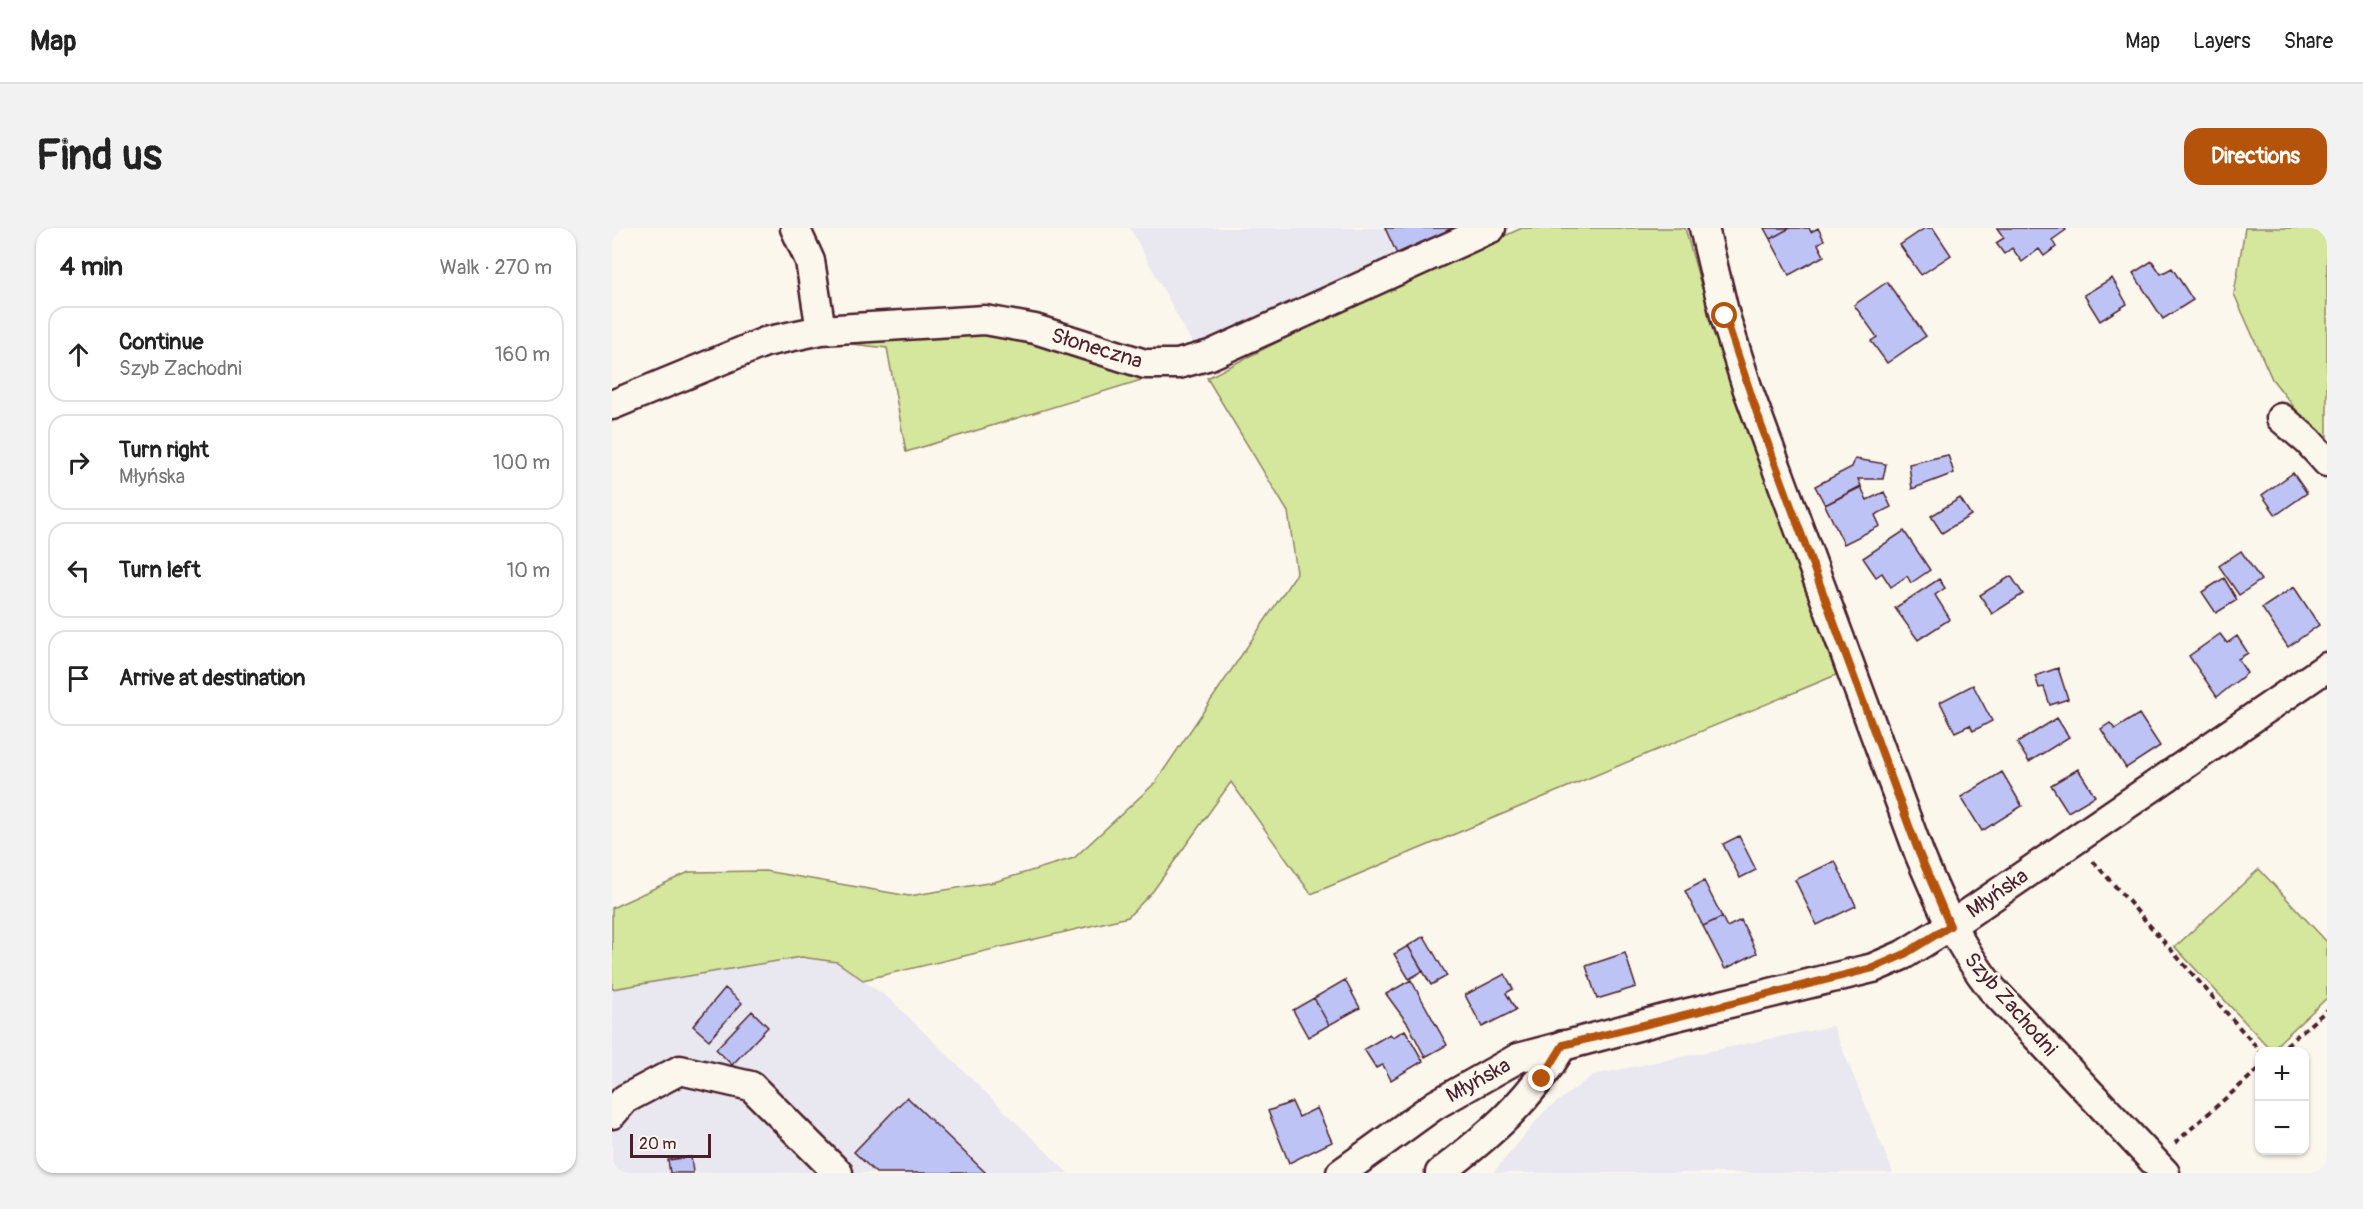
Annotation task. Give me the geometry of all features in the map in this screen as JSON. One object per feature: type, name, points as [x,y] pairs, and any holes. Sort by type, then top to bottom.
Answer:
[{"type":"street","points":[[795,228],[810,261],[821,330]]},
{"type":"street","name":"Słoneczna","points":[[612,405],[765,342],[821,330],[985,320],[1035,329],[1145,364],[1178,364],[1210,355],[1491,228]]},
{"type":"street","name":"Szyb Zachodni","points":[[1704,228],[1730,332],[1755,408],[1919,853],[1950,926],[1969,959],[1992,989],[2159,1167]]},
{"type":"street","points":[[2281,418],[2308,441],[2327,462]]},
{"type":"street","name":"Młyńska","points":[[1341,1173],[1435,1105],[1477,1079],[1518,1058],[1873,968],[1903,955],[1950,926],[2327,667]]},
{"type":"street","points":[[1440,1173],[1494,1128],[1530,1094],[1563,1045]]},
{"type":"street","points":[[612,1113],[625,1099],[680,1070],[751,1086],[838,1173]]},
{"type":"path","points":[[2092,860],[2257,1047]]},
{"type":"path","points":[[2284,1047],[2327,1010]]},
{"type":"path","points":[[2159,1167],[2255,1072]]},
{"type":"shaded area","points":[[1130,228],[1475,228],[1196,350]]},
{"type":"shaded area","points":[[801,957],[837,962],[891,1000],[1068,1173],[612,1173],[612,989]]},
{"type":"shaded area","points":[[1833,1026],[1893,1173],[1493,1173],[1544,1112],[1593,1075]]},
{"type":"green space","points":[[1522,228],[1685,228],[1700,282],[1836,675],[1311,894],[1231,782],[1153,891],[1128,917],[863,980],[837,962],[801,957],[612,989],[612,908],[689,872],[765,871],[909,896],[994,882],[1074,858],[1155,783],[1297,573],[1288,512],[1207,378],[1328,316]]},
{"type":"green space","points":[[2245,228],[2327,228],[2327,449],[2272,379],[2234,294]]},
{"type":"green space","points":[[1004,330],[1148,378],[906,452],[887,348],[842,343],[930,331]]},
{"type":"green space","points":[[2259,869],[2327,942],[2327,998],[2274,1047],[2268,1047],[2175,947]]},
{"type":"building","points":[[1385,228],[1455,228],[1398,256]]},
{"type":"building","points":[[1764,228],[1790,228],[1770,239]]},
{"type":"building","points":[[1790,228],[1809,228],[1811,232],[1818,228],[1824,240],[1818,244],[1824,256],[1789,275],[1770,239]]},
{"type":"building","points":[[1925,228],[1933,228],[1951,255],[1921,275],[1900,245]]},
{"type":"building","points":[[1997,228],[2064,228],[2066,230],[2052,240],[2056,247],[2044,256],[2039,249],[2022,262],[2012,248],[2004,254],[1996,243],[2004,238]]},
{"type":"building","points":[[2152,261],[2161,274],[2172,268],[2193,300],[2163,319],[2133,273]]},
{"type":"building","points":[[2112,278],[2127,304],[2100,321],[2084,295]]},
{"type":"building","points":[[1887,282],[1926,336],[1887,363],[1871,341],[1877,337],[1854,305]]},
{"type":"building","points":[[1948,455],[1954,473],[1912,489],[1909,464]]},
{"type":"building","points":[[1855,459],[1886,464],[1883,479],[1858,479],[1861,486],[1825,505],[1815,486],[1852,467]]},
{"type":"building","points":[[2293,473],[2307,493],[2276,515],[2262,495]]},
{"type":"building","points":[[1861,487],[1867,500],[1884,492],[1891,507],[1875,515],[1880,526],[1844,544],[1825,505]]},
{"type":"building","points":[[1960,498],[1971,515],[1942,533],[1931,516]]},
{"type":"building","points":[[1904,531],[1930,570],[1911,583],[1907,576],[1891,587],[1882,573],[1876,577],[1863,558]]},
{"type":"building","points":[[2241,551],[2261,580],[2239,595],[2219,566]]},
{"type":"building","points":[[2011,576],[2023,594],[1992,614],[1980,595]]},
{"type":"building","points":[[2224,578],[2237,600],[2216,613],[2202,592]]},
{"type":"building","points":[[1939,579],[1945,588],[1935,595],[1950,619],[1918,640],[1895,608]]},
{"type":"building","points":[[2294,587],[2319,625],[2288,647],[2262,608]]},
{"type":"building","points":[[2220,634],[2227,643],[2237,636],[2248,653],[2238,659],[2247,673],[2217,697],[2189,656]]},
{"type":"building","points":[[2058,668],[2068,699],[2050,705],[2044,687],[2039,688],[2035,676]]},
{"type":"building","points":[[1973,685],[1992,721],[1973,731],[1970,725],[1955,732],[1940,702]]},
{"type":"building","points":[[2139,714],[2160,746],[2126,768],[2101,729],[2110,723],[2115,729]]},
{"type":"building","points":[[2057,718],[2069,737],[2029,762],[2017,743]]},
{"type":"building","points":[[2078,769],[2095,796],[2068,812],[2051,785]]},
{"type":"building","points":[[2002,772],[2022,806],[1982,831],[1961,797]]},
{"type":"building","points":[[1739,836],[1756,870],[1740,878],[1723,844]]},
{"type":"building","points":[[1835,861],[1856,906],[1817,925],[1795,880]]},
{"type":"building","points":[[1704,881],[1722,917],[1703,926],[1685,891]]},
{"type":"building","points":[[1722,917],[1727,927],[1741,920],[1757,953],[1725,969],[1703,926]]},
{"type":"building","points":[[1424,936],[1447,976],[1431,985],[1408,946]]},
{"type":"building","points":[[1408,946],[1423,971],[1409,979],[1394,954]]},
{"type":"building","points":[[1625,953],[1636,987],[1597,999],[1586,966]]},
{"type":"building","points":[[1505,974],[1513,989],[1506,993],[1516,1010],[1482,1027],[1465,995]]},
{"type":"building","points":[[1345,980],[1360,1008],[1329,1025],[1314,998]]},
{"type":"building","points":[[1411,980],[1447,1045],[1425,1057],[1408,1024],[1386,994]]},
{"type":"building","points":[[725,988],[742,1003],[709,1040],[693,1026]]},
{"type":"building","points":[[1314,998],[1329,1025],[1308,1037],[1293,1010]]},
{"type":"building","points":[[752,1011],[768,1027],[732,1065],[716,1049]]},
{"type":"building","points":[[1405,1030],[1423,1061],[1391,1080],[1383,1065],[1376,1068],[1364,1049],[1390,1034],[1393,1037]]},
{"type":"building","points":[[907,1097],[986,1173],[876,1173],[854,1152]]},
{"type":"building","points":[[1292,1102],[1299,1117],[1317,1108],[1332,1142],[1289,1163],[1268,1111]]},
{"type":"building","points":[[691,1157],[693,1173],[670,1173],[668,1160]]},
{"type":"route","points":[[1542,1079],[1563,1045],[1664,1018],[1873,968],[1903,955],[1950,926],[1919,853],[1761,425],[1725,316]]}]
